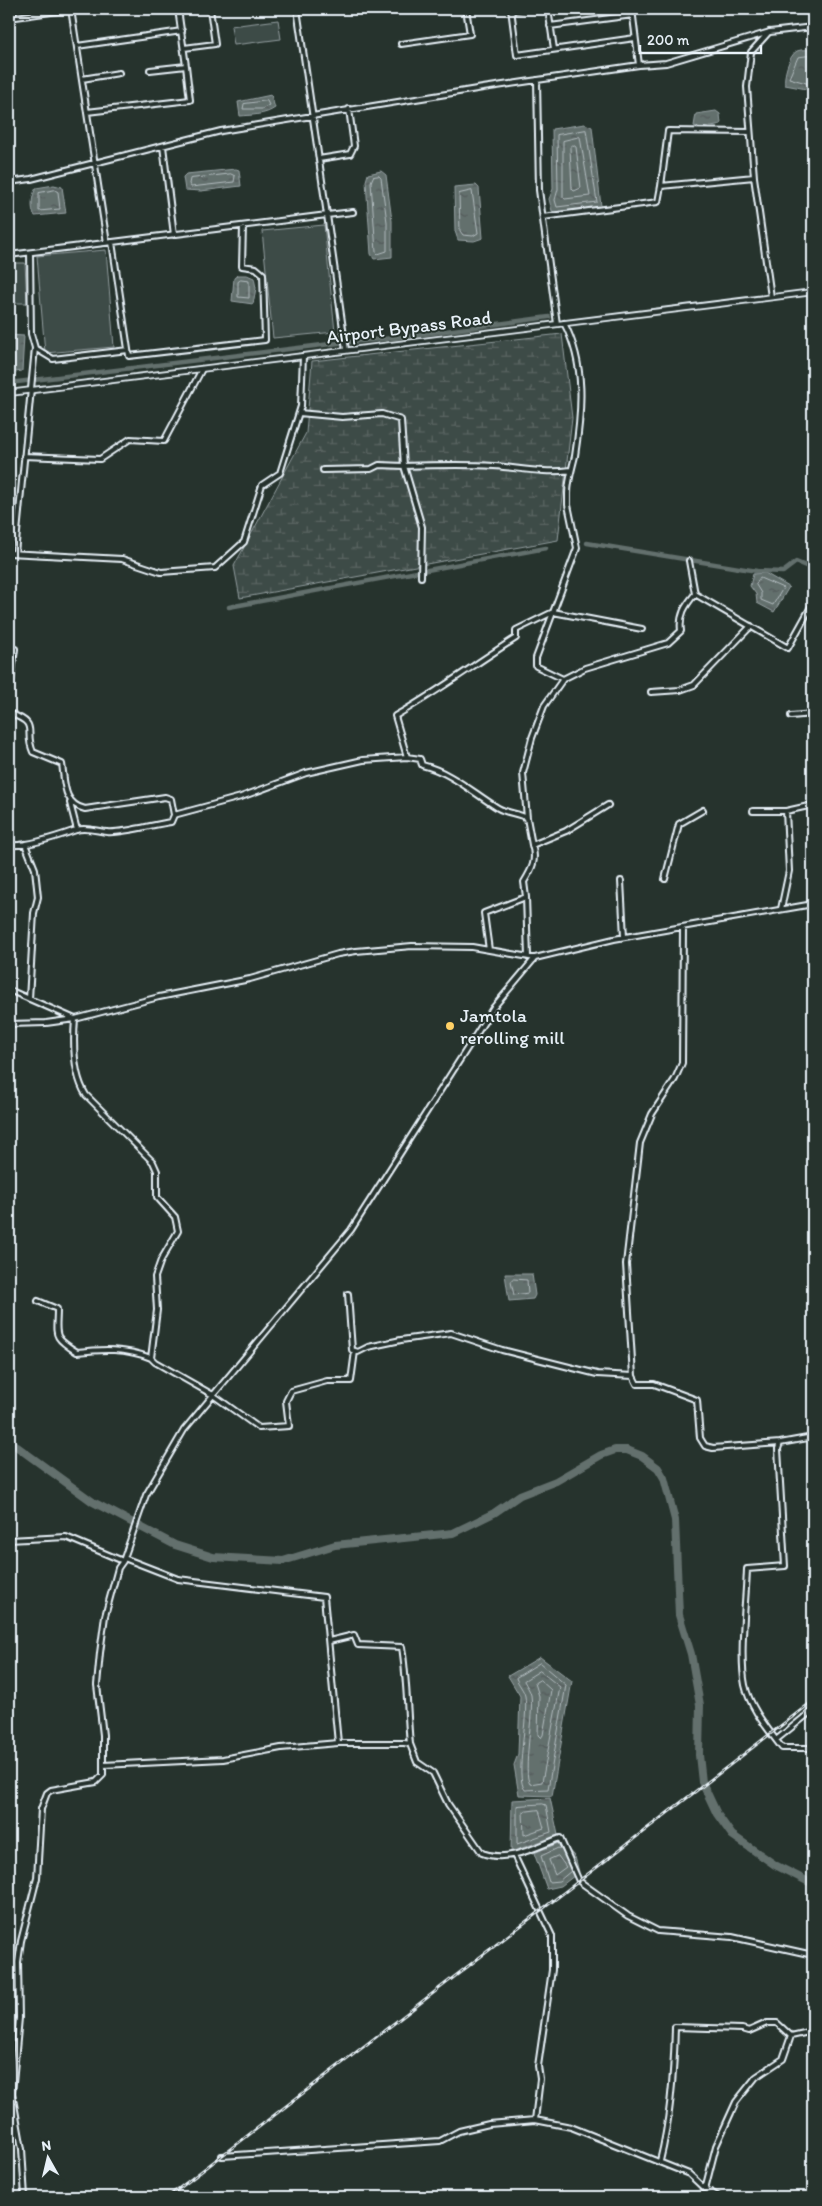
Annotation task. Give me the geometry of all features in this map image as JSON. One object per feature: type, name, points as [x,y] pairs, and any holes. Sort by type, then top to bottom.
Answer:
[{"type":"street","points":[[9,18],[72,9],[95,163],[128,356],[265,340],[263,274],[256,268],[242,266],[243,226]]},
{"type":"street","points":[[87,112],[190,100],[178,9]]},
{"type":"street","points":[[184,48],[215,44],[210,9]]},
{"type":"street","points":[[297,9],[346,350]]},
{"type":"street","points":[[401,44],[470,34],[466,9]]},
{"type":"street","points":[[522,9],[511,9],[517,56],[636,38]]},
{"type":"street","points":[[548,9],[554,49]]},
{"type":"street","points":[[632,9],[639,65]]},
{"type":"street","points":[[550,26],[632,15]]},
{"type":"street","points":[[9,182],[31,179],[221,131],[312,114],[639,65],[666,63],[770,32],[813,27]]},
{"type":"street","points":[[77,46],[182,30]]},
{"type":"street","points":[[770,32],[751,52],[747,86],[754,177],[771,297]]},
{"type":"street","points":[[150,70],[186,66]]},
{"type":"street","points":[[82,79],[119,73]]},
{"type":"street","points":[[537,80],[539,190],[557,324]]},
{"type":"street","points":[[319,159],[350,154],[354,146],[349,109]]},
{"type":"street","points":[[543,217],[658,202],[668,131],[750,132]]},
{"type":"street","points":[[163,146],[174,234]]},
{"type":"street","points":[[661,186],[754,177]]},
{"type":"street","points":[[9,255],[353,212]]},
{"type":"street","points":[[15,553],[35,348],[31,334],[30,252]]},
{"type":"street","name":"Airport Bypass Road","points":[[9,393],[813,292]]},
{"type":"street","points":[[563,679],[546,673],[536,666],[536,658],[577,548],[568,505],[569,478],[582,406],[576,353],[564,323]]},
{"type":"street","points":[[35,348],[53,359],[128,350]]},
{"type":"street","points":[[9,553],[122,559],[161,572],[215,568],[244,542],[262,485],[280,473],[299,413],[303,356]]},
{"type":"street","points":[[24,456],[100,459],[130,439],[164,441],[202,369]]},
{"type":"street","points":[[299,413],[342,417],[382,414],[401,420],[404,466],[422,527],[421,577]]},
{"type":"street","points":[[323,470],[371,469],[379,465],[480,465],[523,468],[551,473],[571,470]]},
{"type":"street","points":[[528,957],[524,882],[532,868],[535,854],[527,818],[523,774],[532,738],[544,706],[563,679],[585,668],[668,643],[681,631],[680,620],[686,605],[695,594],[690,561]]},
{"type":"street","points":[[695,594],[788,648],[813,602]]},
{"type":"street","points":[[408,757],[395,716],[442,689],[453,679],[516,638],[516,630],[553,612],[642,629]]},
{"type":"street","points":[[808,612],[813,614]]},
{"type":"street","points":[[651,692],[680,690],[694,685],[751,626]]},
{"type":"street","points":[[9,648],[15,648],[9,697]]},
{"type":"street","points":[[9,712],[25,719],[30,726],[33,752],[62,764],[77,830]]},
{"type":"street","points":[[791,716],[813,714]]},
{"type":"street","points":[[174,815],[241,797],[306,773],[363,760],[408,757],[420,759],[422,765],[436,769],[462,782],[500,809],[515,812],[527,818]]},
{"type":"street","points":[[9,845],[25,844],[77,830],[101,830],[106,832],[172,822],[174,815],[171,799],[165,797],[85,808],[69,801]]},
{"type":"street","points":[[532,845],[566,831],[608,805]]},
{"type":"street","points":[[753,811],[786,811],[813,805]]},
{"type":"street","points":[[665,879],[679,824],[702,810]]},
{"type":"street","points":[[781,909],[789,871],[786,811]]},
{"type":"street","points":[[25,844],[35,869],[38,897],[34,913],[29,999]]},
{"type":"street","points":[[621,881],[624,937]]},
{"type":"street","points":[[489,950],[484,913],[526,897]]},
{"type":"street","points":[[9,1024],[46,1023],[76,1019],[159,997],[250,979],[338,954],[412,946],[472,947],[535,958],[624,937],[813,904]]},
{"type":"street","points":[[683,926],[682,1063],[676,1078],[652,1114],[640,1143],[634,1187],[626,1264],[633,1376],[637,1384],[654,1384],[697,1400],[700,1438],[705,1446],[713,1448],[780,1444],[813,1437]]},
{"type":"street","points":[[25,2197],[22,2149],[12,2093],[12,2078],[19,2018],[19,1950],[37,1878],[41,1809],[47,1793],[51,1790],[100,1780],[103,1775],[103,1735],[97,1685],[105,1616],[118,1568],[124,1560],[146,1495],[184,1430],[351,1230],[493,1008],[535,958]]},
{"type":"street","points":[[9,990],[76,1019]]},
{"type":"street","points":[[76,1019],[75,1050],[82,1088],[86,1095],[153,1162],[157,1171],[157,1197],[175,1217],[177,1223],[176,1236],[161,1260],[155,1277],[158,1310],[151,1358]]},
{"type":"street","points":[[38,1301],[57,1309],[55,1324],[58,1338],[77,1352],[108,1349],[133,1351],[151,1358],[163,1367],[213,1395],[259,1428],[286,1427],[289,1424],[286,1401],[291,1390],[327,1381],[351,1381],[355,1351],[352,1350],[348,1294]]},
{"type":"street","points":[[355,1351],[401,1340],[452,1333],[502,1350],[597,1374],[633,1376]]},
{"type":"street","points":[[780,1444],[778,1449],[784,1566],[747,1569],[744,1655],[745,1686],[762,1722],[782,1748],[813,1748]]},
{"type":"street","points":[[9,1540],[66,1537],[178,1580],[324,1597],[338,1744]]},
{"type":"street","points":[[329,1641],[354,1635],[358,1645],[402,1647],[407,1679],[406,1696],[410,1744],[417,1762],[433,1773],[448,1804],[469,1832],[477,1848],[489,1855],[514,1855],[560,1838],[580,1882],[628,1916],[658,1931],[732,1937],[813,1955]]},
{"type":"street","points":[[776,1740],[813,1710]]},
{"type":"street","points":[[103,1765],[223,1759],[281,1748],[338,1744],[410,1744]]},
{"type":"street","points":[[514,1855],[552,1936],[552,1970],[538,2066],[540,2079],[535,2120]]},
{"type":"street","points":[[660,2161],[669,2113],[675,2027],[742,2029],[749,2031],[767,2023],[777,2023],[790,2036]]},
{"type":"street","points":[[790,2036],[813,2031]]},
{"type":"street","points":[[705,2189],[716,2146],[736,2102],[756,2078],[784,2059],[790,2036]]},
{"type":"street","points":[[222,2156],[440,2141],[459,2131],[489,2124],[535,2120],[571,2127],[660,2161],[689,2174],[705,2189],[719,2197]]},
{"type":"green space","points":[[278,20],[281,39],[234,45],[231,26]]},
{"type":"green space","points":[[324,225],[335,332],[273,338],[262,231]]},
{"type":"green space","points":[[106,250],[114,347],[45,353],[37,256]]},
{"type":"green space","points":[[9,263],[25,263],[27,303],[9,303]]},
{"type":"green space","points":[[562,334],[572,418],[558,540],[240,598],[234,566],[306,433],[312,361]]},
{"type":"water","points":[[801,50],[813,50],[813,93],[812,90],[785,85],[787,66],[794,53]]},
{"type":"water","points":[[271,95],[275,108],[263,113],[240,116],[238,102]]},
{"type":"water","points":[[716,111],[720,114],[721,124],[702,128],[694,126],[696,114]]},
{"type":"water","points":[[585,124],[592,127],[601,206],[597,208],[552,211],[549,199],[553,189],[552,129]]},
{"type":"water","points":[[239,170],[241,186],[201,191],[185,190],[183,177],[186,174]]},
{"type":"water","points":[[381,171],[386,175],[392,221],[392,257],[374,259],[371,254],[366,181],[368,174]]},
{"type":"water","points":[[54,185],[62,187],[66,213],[35,216],[32,210],[32,202],[36,188]]},
{"type":"water","points":[[476,185],[479,188],[483,238],[474,241],[458,240],[455,231],[454,187]]},
{"type":"water","points":[[238,275],[247,275],[254,278],[256,288],[253,304],[232,301],[234,278]]},
{"type":"water","points":[[9,335],[24,336],[22,371],[9,373]]},
{"type":"water","points":[[765,573],[789,587],[774,612],[757,603],[756,594],[750,586],[753,574]]},
{"type":"water","points":[[505,1274],[532,1274],[535,1295],[533,1299],[509,1301]]},
{"type":"water","points":[[540,1657],[572,1681],[552,1796],[519,1795],[514,1765],[518,1754],[520,1696],[508,1676]]},
{"type":"water","points":[[550,1798],[558,1835],[511,1852],[512,1800]]},
{"type":"water","points":[[561,1842],[575,1857],[579,1872],[561,1886],[547,1889],[534,1853]]},
{"type":"waterway","points":[[350,342],[394,338],[549,317]]},
{"type":"waterway","points":[[9,383],[339,343]]},
{"type":"waterway","points":[[587,543],[757,571],[783,572],[796,562],[813,569]]},
{"type":"waterway","points":[[229,607],[546,548]]},
{"type":"waterway","points":[[9,1441],[93,1502],[175,1545],[213,1557],[283,1561],[335,1545],[453,1533],[494,1513],[520,1495],[556,1481],[601,1455],[615,1450],[627,1450],[642,1456],[658,1468],[664,1478],[675,1520],[679,1615],[691,1654],[700,1705],[699,1755],[702,1782],[717,1814],[732,1835],[775,1865],[813,1884]]},
{"type":"railway","points":[[168,2197],[813,1701]]},
{"type":"place","name":"Jamtola rerolling mill","points":[[450,1026]]}]
